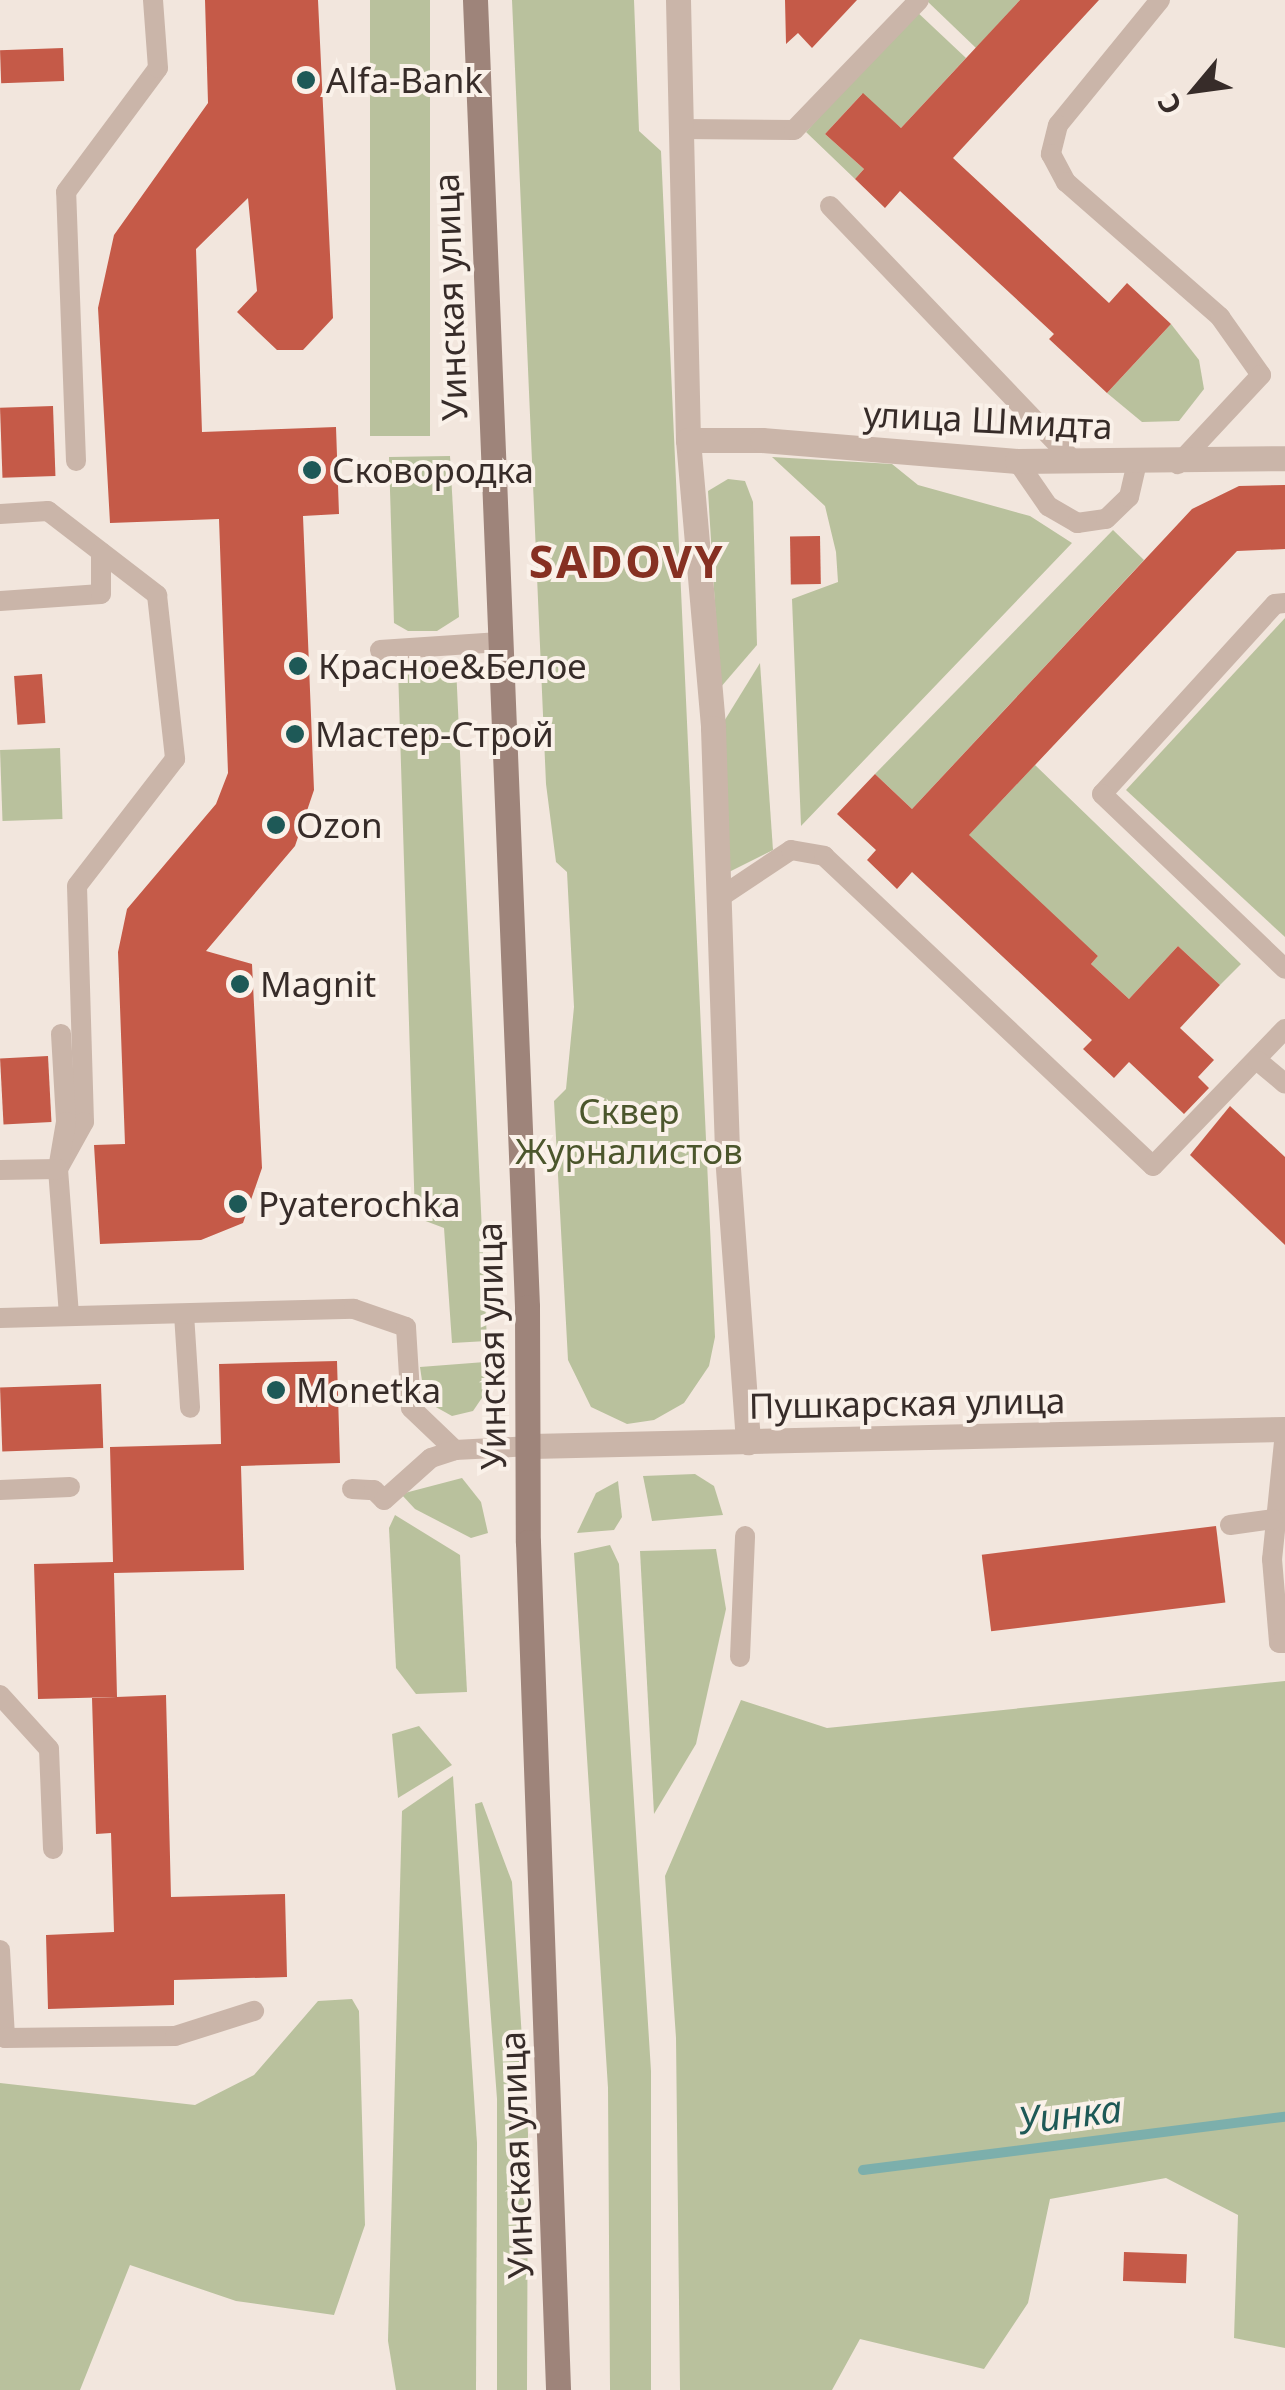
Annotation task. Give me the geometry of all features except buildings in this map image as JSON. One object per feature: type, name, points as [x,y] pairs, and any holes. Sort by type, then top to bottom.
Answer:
[{"type":"main road","name":"Уинская улица","points":[[474,0],[530,1446],[528,1542],[558,2390]]},
{"type":"street","points":[[678,0],[688,440],[722,896],[727,1155],[748,1442]]},
{"type":"street","name":"улица Шмидта","points":[[688,440],[762,440],[1016,461],[1178,464],[1285,458]]},
{"type":"street","name":"Пушкарская улица","points":[[530,1446],[1285,1430]]},
{"type":"lane","points":[[76,460],[66,192],[158,68],[153,0]]},
{"type":"lane","points":[[682,129],[794,130],[919,0]]},
{"type":"lane","points":[[1160,0],[1058,125],[1050,154],[1066,182],[1220,317],[1261,375],[1178,464]]},
{"type":"lane","points":[[830,206],[1075,462]]},
{"type":"lane","points":[[1016,461],[1048,506],[1078,522],[1106,519],[1129,497],[1137,463]]},
{"type":"lane","points":[[0,514],[48,511],[157,594],[175,759],[77,886],[84,1122],[58,1169]]},
{"type":"lane","points":[[0,601],[101,594],[101,552]]},
{"type":"lane","points":[[1285,603],[1275,604],[1102,794],[1285,969]]},
{"type":"lane","points":[[380,650],[500,642]]},
{"type":"lane","points":[[722,896],[790,850],[824,856],[1153,1166],[1285,1029]]},
{"type":"lane","points":[[61,1034],[66,1122],[58,1169],[69,1314]]},
{"type":"lane","points":[[1258,1061],[1285,1084]]},
{"type":"lane","points":[[0,1170],[58,1169]]},
{"type":"lane","points":[[0,1318],[354,1309],[406,1327],[412,1408],[455,1450]]},
{"type":"lane","points":[[184,1314],[190,1408]]},
{"type":"lane","points":[[1285,1430],[1272,1518],[1279,1643],[1285,1643]]},
{"type":"lane","points":[[352,1489],[374,1490],[384,1500],[431,1458],[455,1450],[530,1446]]},
{"type":"lane","points":[[0,1490],[70,1487]]},
{"type":"lane","points":[[1230,1525],[1272,1518]]},
{"type":"lane","points":[[740,1657],[745,1536]]},
{"type":"lane","points":[[0,1696],[49,1748],[52,1849]]},
{"type":"lane","points":[[0,1950],[5,2038],[175,2036],[254,2011]]},
{"type":"green space","points":[[370,0],[430,0],[430,436],[370,436]]},
{"type":"green space","name":"Сквер Журналистов","points":[[512,0],[634,0],[639,131],[661,151],[715,1337],[709,1366],[684,1403],[654,1420],[627,1424],[591,1407],[568,1360],[554,1101],[566,1089],[574,1007],[567,872],[556,862],[546,784]]},
{"type":"green space","points":[[926,0],[1020,0],[976,48]]},
{"type":"green space","points":[[915,10],[966,58],[901,128],[862,94],[825,134],[864,169],[855,179],[806,132]]},
{"type":"green space","points":[[1171,324],[1199,360],[1204,389],[1179,421],[1142,422],[1107,393]]},
{"type":"green space","points":[[450,456],[459,617],[437,631],[408,631],[394,623],[389,457]]},
{"type":"green space","points":[[772,457],[892,464],[918,485],[1030,516],[1072,543],[801,826],[792,599],[838,582],[836,552],[825,506]]},
{"type":"green space","points":[[728,479],[745,481],[753,502],[757,645],[720,688],[708,491]]},
{"type":"green space","points":[[1113,530],[1144,560],[912,809],[875,774]]},
{"type":"green space","points":[[1285,618],[1285,937],[1126,790]]},
{"type":"green space","points":[[429,658],[456,666],[487,1341],[452,1343],[444,1228],[415,1217],[398,668]]},
{"type":"green space","points":[[760,663],[773,850],[729,872],[723,723]]},
{"type":"green space","points":[[60,748],[62,819],[3,821],[0,750]]},
{"type":"green space","points":[[1035,765],[1241,964],[1220,985],[1178,946],[1129,999],[1091,964],[1098,956],[964,840]]},
{"type":"green space","points":[[485,1362],[488,1389],[473,1411],[452,1416],[425,1401],[420,1367]]},
{"type":"green space","points":[[695,1474],[714,1486],[723,1515],[652,1521],[643,1476]]},
{"type":"green space","points":[[462,1478],[481,1502],[488,1533],[471,1538],[415,1509],[401,1494]]},
{"type":"green space","points":[[618,1481],[622,1517],[614,1530],[577,1533],[596,1493]]},
{"type":"green space","points":[[395,1515],[460,1555],[467,1692],[416,1694],[396,1668],[389,1528]]},
{"type":"green space","points":[[610,1545],[619,1564],[651,2071],[651,2390],[610,2390],[608,2088],[574,1553]]},
{"type":"green space","points":[[716,1549],[726,1609],[696,1744],[654,1814],[640,1551]]},
{"type":"green space","points":[[1285,1681],[1285,2348],[1234,2338],[1238,2215],[1166,2178],[1050,2199],[1028,2303],[984,2369],[860,2339],[832,2390],[680,2390],[676,2038],[665,1876],[741,1700],[827,1728]]},
{"type":"green space","points":[[419,1726],[452,1765],[398,1798],[392,1734]]},
{"type":"green space","points":[[453,1776],[477,2143],[476,2390],[396,2390],[388,2341],[402,1811]]},
{"type":"green space","points":[[482,1802],[512,1882],[528,2133],[527,2390],[497,2390],[497,2099],[475,1804]]},
{"type":"green space","points":[[352,1999],[359,2011],[365,2225],[334,2315],[236,2301],[130,2265],[80,2390],[0,2390],[0,2083],[195,2105],[254,2075],[318,2001]]},
{"type":"waterway","name":"Уинка","points":[[863,2170],[1285,2117]]},
{"type":"place","name":"Alfa-Bank","points":[[306,80]]},
{"type":"place","name":"Сковородка","points":[[312,470]]},
{"type":"place","name":"Красное&Белое","points":[[298,666]]},
{"type":"place","name":"Мастер-Строй","points":[[295,734]]},
{"type":"place","name":"Ozon","points":[[276,825]]},
{"type":"place","name":"Magnit","points":[[240,984]]},
{"type":"place","name":"Pyaterochka","points":[[238,1204]]},
{"type":"place","name":"Monetka","points":[[276,1390]]},
{"type":"district","name":"SADOVY","points":[[627,561]]}]
